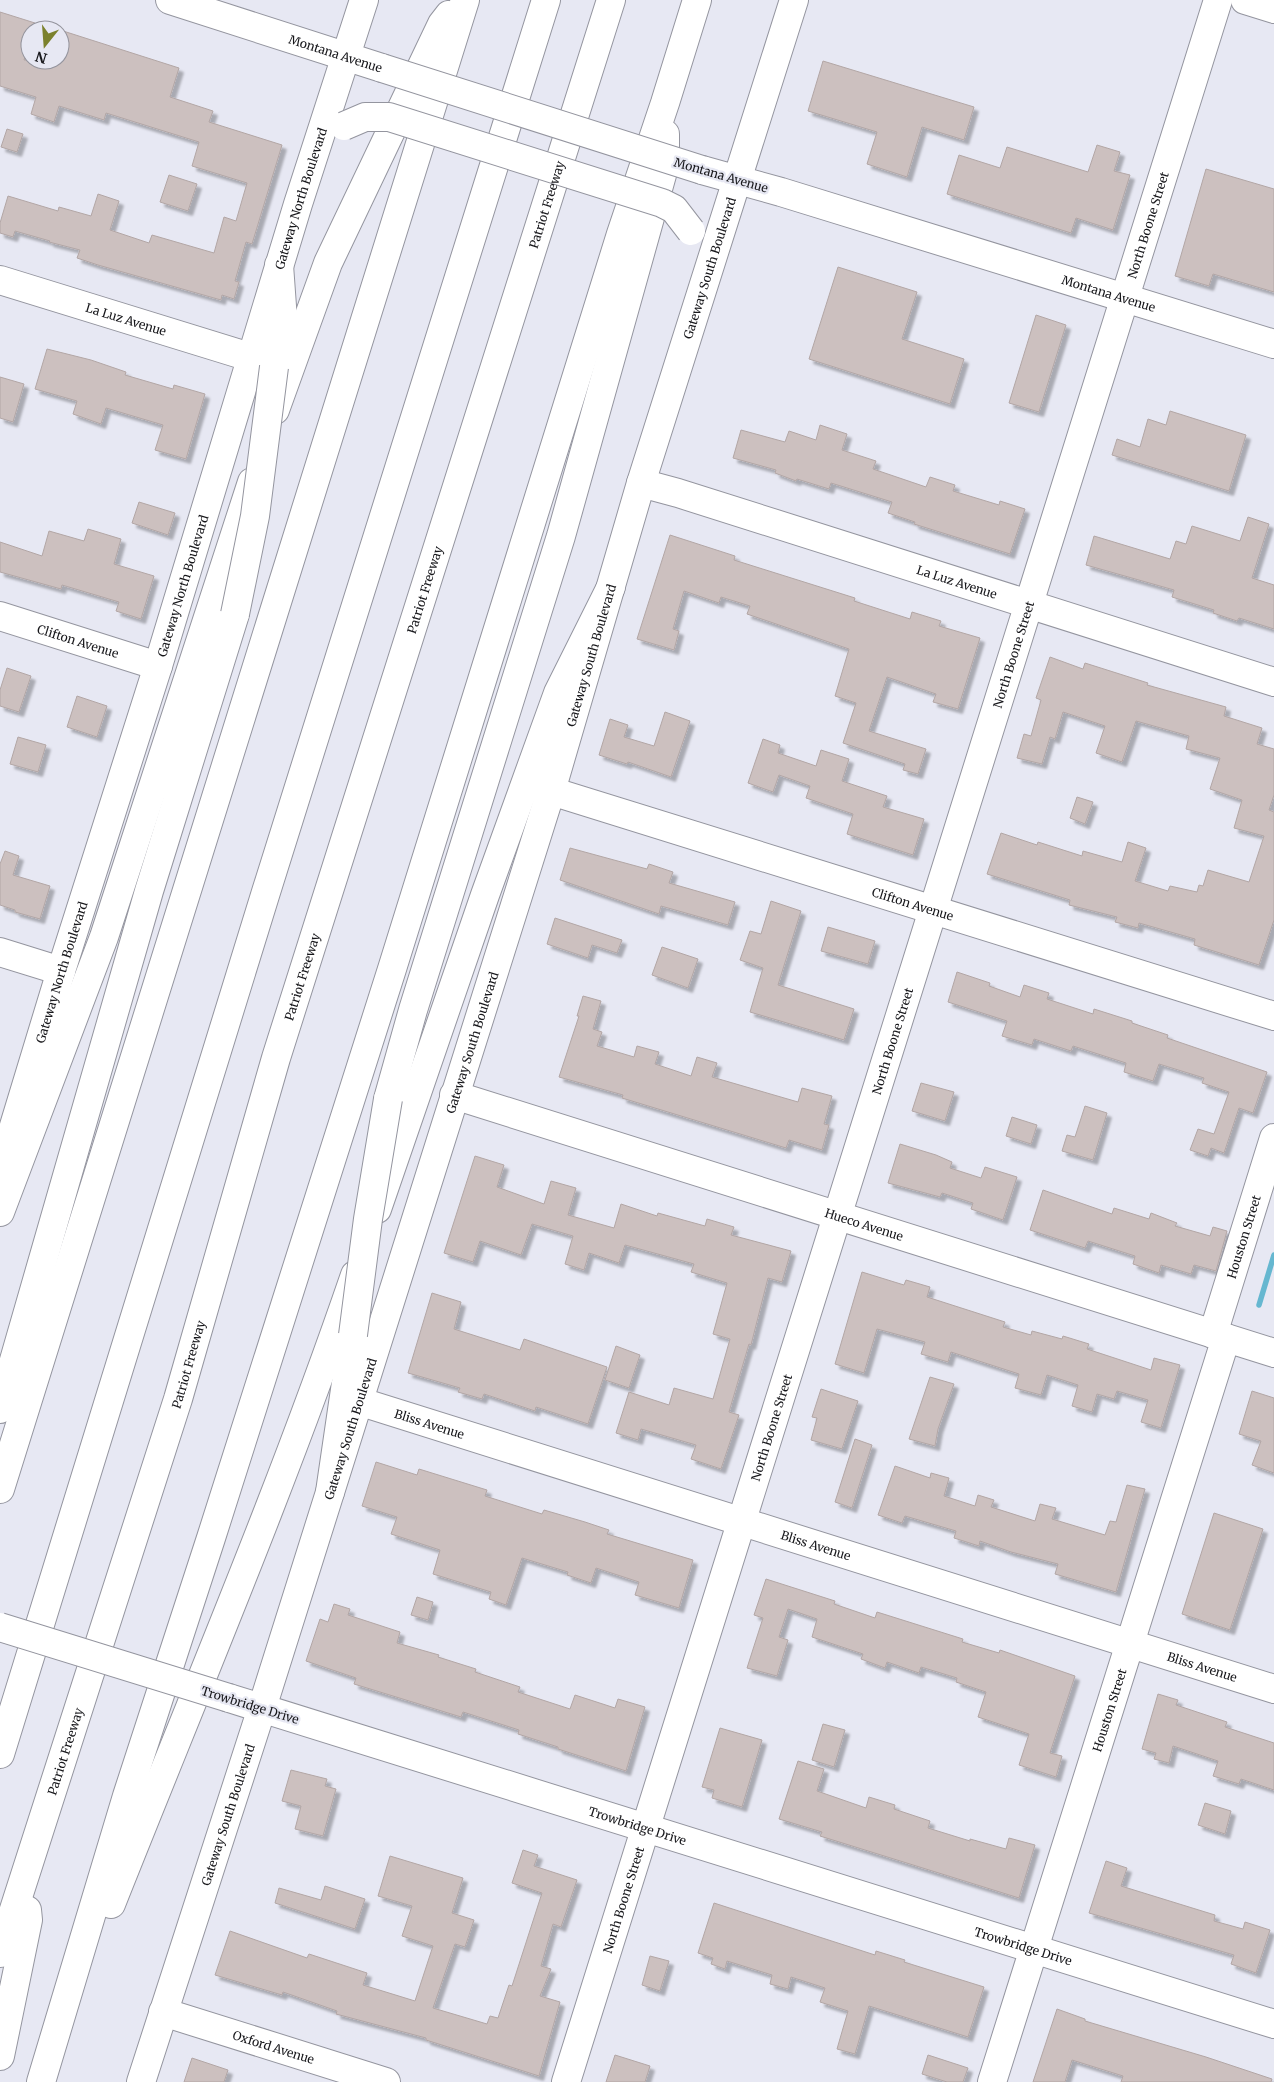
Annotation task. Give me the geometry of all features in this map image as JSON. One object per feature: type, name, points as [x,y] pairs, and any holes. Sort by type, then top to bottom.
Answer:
[{"type":"main road","name":"Montana Avenue","points":[[170,0],[702,170],[738,179],[1274,344]]},
{"type":"main road","name":"Gateway North Boulevard","points":[[0,1172],[61,971],[158,666],[263,363],[283,320],[279,265],[364,0]]},
{"type":"main road","points":[[0,1212],[104,937],[286,375],[328,263],[442,24],[460,0]]},
{"type":"main road","points":[[0,1489],[466,0]]},
{"type":"main road","points":[[0,1754],[266,892],[546,0]]},
{"type":"main road","name":"Patriot Freeway","points":[[0,1953],[178,1399],[276,1058],[611,0]]},
{"type":"main road","points":[[41,2082],[126,1796],[211,1538],[392,969],[621,234],[666,103],[697,0]]},
{"type":"main road","name":"Gateway South Boulevard","points":[[140,2082],[262,1708],[551,791],[641,483],[794,0]]},
{"type":"main road","name":"North Boone Street","points":[[566,2082],[1218,0]]},
{"type":"main road","points":[[1246,0],[1274,9]]},
{"type":"main road","points":[[330,1492],[368,1219],[388,1099],[413,1010],[562,536],[665,164],[666,103]]},
{"type":"main road","points":[[319,138],[365,118],[389,117],[662,203],[674,209],[691,231],[708,270]]},
{"type":"main road","name":"La Luz Avenue","points":[[0,280],[263,363]]},
{"type":"main road","points":[[0,1409],[149,892],[235,614],[255,516],[263,363]]},
{"type":"main road","name":"La Luz Avenue","points":[[641,483],[678,493],[1274,682]]},
{"type":"main road","points":[[47,2082],[110,1907],[323,1367],[484,894],[558,693],[611,587]]},
{"type":"main road","name":"Clifton Avenue","points":[[0,616],[158,666]]},
{"type":"main road","name":"Clifton Avenue","points":[[551,791],[1274,1016]]},
{"type":"main road","points":[[0,952],[61,971]]},
{"type":"main road","name":"Hueco Avenue","points":[[454,1095],[1274,1353]]},
{"type":"main road","name":"Houston Street","points":[[992,2082],[1130,1643],[1220,1336],[1274,1138]]},
{"type":"main road","name":"Bliss Avenue","points":[[358,1401],[1274,1689]]},
{"type":"main road","points":[[0,1694],[66,1488],[95,1446]]},
{"type":"main road","name":"Trowbridge Drive","points":[[0,1627],[1274,2024]]},
{"type":"main road","points":[[0,2056],[28,1920],[24,1879]]},
{"type":"main road","name":"Oxford Avenue","points":[[163,2012],[386,2082]]},
{"type":"building","points":[[0,12],[25,20],[20,20],[20,70],[70,70],[70,33],[179,68],[170,97],[213,111],[209,122],[282,145],[252,244],[246,242],[235,281],[239,282],[234,299],[222,295],[221,300],[98,265],[77,258],[80,250],[15,231],[13,237],[0,233],[0,223],[8,196],[58,211],[59,207],[91,216],[98,194],[119,201],[110,230],[149,243],[152,235],[214,253],[224,217],[236,221],[247,183],[192,166],[199,142],[106,113],[104,120],[59,106],[54,122],[31,114],[36,97],[0,86]]},
{"type":"building","points":[[823,61],[974,107],[964,140],[922,127],[907,177],[867,164],[877,132],[808,111]]},
{"type":"building","points":[[7,129],[23,134],[17,152],[1,147]]},
{"type":"building","points":[[1097,145],[1120,152],[1114,171],[1130,175],[1113,230],[1076,218],[1071,233],[947,194],[959,155],[1000,168],[1007,147],[1088,172]]},
{"type":"building","points":[[1206,169],[1274,189],[1274,292],[1213,274],[1209,286],[1175,276]]},
{"type":"building","points":[[169,175],[197,184],[188,211],[160,202]]},
{"type":"building","points":[[838,267],[917,292],[902,339],[964,359],[950,404],[809,359]]},
{"type":"building","points":[[1036,315],[1066,325],[1039,412],[1009,403]]},
{"type":"building","points":[[47,349],[91,360],[126,372],[125,375],[173,389],[174,385],[205,394],[186,459],[155,450],[163,425],[106,408],[101,424],[73,414],[77,401],[35,389]]},
{"type":"building","points":[[0,377],[24,384],[13,422],[0,418]]},
{"type":"building","points":[[1170,411],[1246,435],[1229,491],[1112,455],[1117,439],[1140,447],[1148,419],[1166,425]]},
{"type":"building","points":[[820,425],[847,434],[842,450],[876,461],[873,469],[926,487],[930,477],[955,485],[953,491],[999,505],[1000,501],[1025,509],[1010,554],[914,524],[915,522],[888,513],[892,502],[831,483],[829,489],[797,479],[796,481],[775,473],[776,470],[733,458],[741,430],[785,442],[789,431],[816,440]]},
{"type":"building","points":[[139,502],[175,513],[168,535],[132,523]]},
{"type":"building","points":[[1248,517],[1269,524],[1252,578],[1274,585],[1274,629],[1239,618],[1237,621],[1213,613],[1214,610],[1172,597],[1174,590],[1086,565],[1094,536],[1170,559],[1176,541],[1186,544],[1192,526],[1240,541]]},
{"type":"building","points":[[88,529],[121,539],[114,564],[154,576],[141,619],[116,611],[119,602],[62,585],[61,589],[0,572],[0,542],[42,556],[49,531],[84,541]]},
{"type":"building","points":[[670,535],[735,556],[734,560],[855,598],[854,601],[910,619],[912,612],[941,621],[939,626],[980,638],[958,709],[933,702],[936,694],[887,677],[869,731],[926,749],[918,774],[903,770],[905,764],[843,743],[856,703],[835,696],[849,649],[747,614],[750,606],[721,597],[719,603],[684,591],[673,629],[679,631],[674,650],[637,639]]},
{"type":"building","points":[[1050,657],[1083,669],[1085,663],[1148,683],[1147,685],[1226,707],[1224,716],[1262,728],[1257,744],[1274,749],[1274,795],[1269,810],[1274,812],[1274,920],[1259,965],[1194,945],[1195,939],[1139,923],[1138,928],[1115,922],[1117,917],[1069,905],[1070,900],[987,874],[1001,833],[1037,845],[1038,842],[1082,856],[1083,851],[1122,862],[1128,842],[1146,848],[1135,881],[1168,891],[1170,886],[1197,892],[1199,885],[1203,886],[1208,870],[1249,882],[1264,836],[1234,828],[1242,800],[1210,789],[1220,758],[1186,749],[1189,736],[1136,721],[1122,762],[1096,753],[1105,726],[1063,712],[1055,739],[1050,737],[1042,764],[1017,758],[1024,734],[1031,736],[1041,700],[1036,698]]},
{"type":"building","points":[[7,668],[31,676],[19,712],[0,706],[0,690]]},
{"type":"building","points":[[77,696],[107,706],[97,737],[67,727]]},
{"type":"building","points":[[665,712],[690,721],[671,777],[628,762],[627,764],[599,755],[610,719],[628,725],[624,737],[654,746]]},
{"type":"building","points":[[18,737],[46,745],[38,772],[10,764]]},
{"type":"building","points":[[763,739],[780,745],[778,753],[816,766],[821,750],[849,759],[842,781],[887,796],[883,807],[924,819],[913,855],[847,834],[853,814],[806,798],[810,786],[779,775],[773,792],[748,783]]},
{"type":"building","points":[[1077,797],[1093,802],[1085,824],[1070,818]]},
{"type":"building","points":[[570,848],[647,869],[649,864],[673,872],[669,883],[735,902],[728,925],[661,906],[659,914],[560,880]]},
{"type":"building","points":[[5,851],[19,856],[13,875],[50,886],[40,919],[15,912],[15,910],[0,905],[0,864]]},
{"type":"building","points":[[771,901],[801,911],[778,985],[854,1009],[844,1040],[750,1012],[763,968],[740,960],[750,931],[761,934]]},
{"type":"building","points":[[555,918],[622,940],[617,953],[592,945],[588,958],[547,944]]},
{"type":"building","points":[[828,927],[875,941],[868,964],[821,951]]},
{"type":"building","points":[[662,947],[698,959],[688,988],[652,975]]},
{"type":"building","points":[[957,972],[990,983],[989,986],[1020,997],[1024,985],[1049,993],[1047,999],[1093,1014],[1094,1009],[1132,1021],[1132,1023],[1168,1035],[1167,1038],[1267,1072],[1253,1113],[1239,1108],[1224,1153],[1211,1148],[1208,1156],[1190,1150],[1198,1129],[1214,1134],[1229,1092],[1202,1083],[1204,1078],[1159,1064],[1153,1081],[1124,1072],[1126,1063],[1073,1046],[1071,1051],[1034,1039],[1032,1045],[1002,1036],[1007,1021],[948,1002]]},
{"type":"building","points":[[583,996],[601,1001],[593,1029],[602,1032],[597,1046],[634,1057],[637,1046],[659,1052],[655,1064],[691,1076],[697,1057],[717,1063],[712,1077],[798,1102],[802,1088],[832,1096],[824,1124],[829,1125],[822,1150],[789,1140],[786,1148],[622,1098],[623,1095],[559,1077],[579,1016],[577,1016]]},
{"type":"building","points":[[921,1083],[954,1092],[945,1121],[912,1111]]},
{"type":"building","points":[[1085,1106],[1107,1113],[1093,1160],[1062,1151],[1067,1135],[1075,1137]]},
{"type":"building","points":[[1012,1117],[1037,1125],[1031,1144],[1006,1136]]},
{"type":"building","points":[[900,1144],[936,1155],[952,1162],[950,1168],[981,1178],[985,1167],[1017,1177],[1003,1220],[971,1209],[973,1203],[942,1193],[940,1197],[888,1183]]},
{"type":"building","points":[[475,1156],[504,1165],[497,1187],[544,1204],[551,1181],[576,1188],[568,1215],[614,1228],[621,1204],[657,1216],[658,1213],[705,1226],[707,1219],[734,1227],[731,1235],[791,1251],[782,1282],[768,1278],[751,1345],[749,1344],[729,1412],[739,1415],[721,1469],[691,1459],[696,1445],[641,1429],[638,1440],[616,1433],[629,1392],[669,1405],[674,1388],[713,1399],[730,1339],[713,1334],[727,1283],[691,1272],[694,1264],[625,1245],[619,1263],[589,1253],[584,1270],[565,1264],[573,1236],[532,1224],[521,1255],[480,1241],[473,1262],[444,1253]]},
{"type":"building","points":[[1043,1190],[1112,1214],[1114,1208],[1149,1219],[1151,1213],[1177,1223],[1175,1226],[1210,1236],[1213,1227],[1227,1231],[1216,1271],[1194,1265],[1191,1274],[1161,1265],[1159,1273],[1133,1264],[1135,1256],[1088,1241],[1085,1248],[1030,1230]]},
{"type":"building","points":[[862,1272],[904,1285],[906,1280],[930,1287],[927,1297],[1005,1322],[1003,1327],[1031,1335],[1032,1331],[1062,1339],[1063,1336],[1089,1344],[1087,1349],[1151,1370],[1154,1358],[1180,1365],[1161,1428],[1141,1422],[1148,1400],[1117,1391],[1114,1399],[1097,1394],[1092,1412],[1072,1406],[1078,1385],[1047,1375],[1041,1395],[1015,1388],[1019,1374],[951,1352],[948,1362],[921,1354],[925,1342],[877,1329],[864,1373],[835,1364]]},
{"type":"building","points":[[432,1293],[461,1302],[454,1329],[520,1350],[524,1339],[607,1367],[588,1424],[536,1407],[535,1411],[484,1394],[482,1399],[458,1392],[460,1388],[408,1373]]},
{"type":"building","points":[[616,1346],[640,1355],[629,1388],[605,1380]]},
{"type":"building","points":[[930,1377],[954,1384],[938,1429],[935,1446],[909,1439]]},
{"type":"building","points":[[821,1389],[858,1401],[842,1449],[811,1440],[817,1418],[812,1417]]},
{"type":"building","points":[[1252,1391],[1274,1398],[1274,1473],[1252,1465],[1261,1441],[1239,1434]]},
{"type":"building","points":[[855,1439],[872,1445],[852,1508],[835,1502]]},
{"type":"building","points":[[376,1462],[417,1475],[419,1469],[487,1490],[485,1496],[542,1514],[544,1510],[585,1522],[609,1530],[607,1534],[693,1560],[679,1608],[635,1595],[639,1582],[596,1568],[591,1583],[567,1575],[568,1572],[522,1558],[506,1605],[489,1599],[491,1592],[433,1574],[440,1550],[391,1534],[397,1517],[362,1506]]},
{"type":"building","points":[[895,1466],[930,1478],[931,1473],[949,1478],[944,1496],[975,1506],[978,1495],[994,1500],[991,1507],[1035,1521],[1040,1504],[1056,1508],[1052,1519],[1105,1535],[1110,1521],[1116,1522],[1127,1485],[1145,1489],[1116,1592],[1055,1574],[1058,1564],[1011,1552],[980,1541],[979,1546],[954,1538],[956,1531],[905,1516],[902,1523],[878,1515]]},
{"type":"building","points":[[1214,1513],[1263,1529],[1230,1630],[1182,1614]]},
{"type":"building","points":[[766,1579],[835,1601],[834,1604],[875,1618],[877,1612],[963,1639],[962,1642],[999,1653],[1000,1650],[1075,1676],[1050,1753],[1062,1756],[1056,1777],[1019,1765],[1029,1734],[978,1717],[986,1692],[956,1682],[957,1678],[921,1667],[919,1673],[887,1662],[885,1668],[861,1659],[863,1654],[812,1637],[817,1619],[788,1609],[779,1637],[788,1640],[777,1676],[747,1668],[763,1618],[754,1615]]},
{"type":"building","points":[[417,1597],[433,1602],[428,1620],[411,1615]]},
{"type":"building","points":[[334,1604],[350,1609],[348,1615],[400,1632],[397,1643],[439,1655],[438,1657],[476,1669],[475,1672],[520,1687],[518,1692],[570,1709],[575,1695],[615,1708],[618,1699],[645,1707],[626,1771],[558,1749],[558,1747],[518,1734],[519,1730],[463,1712],[461,1717],[354,1684],[356,1678],[306,1661],[320,1619],[328,1622]]},
{"type":"building","points":[[1158,1694],[1178,1700],[1176,1705],[1227,1722],[1225,1727],[1274,1743],[1274,1790],[1241,1779],[1239,1784],[1213,1776],[1218,1761],[1173,1746],[1169,1763],[1154,1759],[1156,1753],[1142,1749]]},
{"type":"building","points":[[823,1724],[845,1730],[834,1767],[812,1760]]},
{"type":"building","points":[[720,1728],[762,1740],[742,1807],[712,1798],[714,1790],[702,1787]]},
{"type":"building","points":[[798,1761],[824,1769],[817,1791],[866,1808],[869,1797],[895,1805],[894,1809],[930,1821],[928,1828],[970,1841],[970,1839],[1006,1849],[1009,1838],[1035,1845],[1019,1898],[820,1836],[822,1832],[779,1819]]},
{"type":"building","points":[[291,1770],[327,1779],[325,1786],[336,1789],[323,1836],[295,1829],[301,1806],[282,1801]]},
{"type":"building","points":[[1205,1803],[1231,1811],[1225,1834],[1198,1825]]},
{"type":"building","points":[[523,1850],[538,1855],[534,1866],[577,1880],[561,1927],[553,1924],[541,1966],[551,1969],[540,1996],[560,2002],[539,2076],[426,2040],[426,2038],[336,2014],[337,2011],[283,1992],[282,1995],[215,1975],[230,1931],[307,1958],[309,1954],[367,1973],[363,1985],[415,2001],[433,1946],[402,1936],[412,1906],[378,1896],[390,1856],[463,1878],[452,1913],[474,1920],[465,1947],[455,1944],[433,2008],[487,2024],[490,2016],[498,2018],[509,1985],[512,1986],[542,1893],[512,1883]]},
{"type":"building","points":[[1106,1861],[1127,1868],[1121,1886],[1215,1915],[1214,1921],[1243,1929],[1245,1922],[1270,1930],[1256,1973],[1231,1964],[1234,1955],[1089,1913]]},
{"type":"building","points":[[325,1886],[365,1899],[355,1929],[275,1903],[279,1888],[321,1900]]},
{"type":"building","points":[[714,1903],[875,1955],[876,1951],[905,1960],[904,1962],[984,1987],[968,2037],[869,2006],[855,2054],[837,2049],[848,2011],[820,2002],[825,1988],[791,1977],[788,1989],[770,1984],[772,1975],[727,1961],[725,1969],[711,1964],[713,1958],[698,1953]]},
{"type":"building","points":[[650,1956],[669,1961],[660,1991],[642,1985]]},
{"type":"building","points":[[1057,2009],[1085,2019],[1085,2021],[1272,2079],[1271,2082],[1121,2082],[1123,2076],[1072,2060],[1065,2082],[1033,2082]]},
{"type":"building","points":[[615,2055],[650,2066],[645,2082],[606,2082]]},
{"type":"building","points":[[928,2055],[968,2068],[963,2082],[947,2082],[922,2074]]},
{"type":"building","points":[[192,2058],[228,2070],[224,2082],[184,2082]]},
{"type":"waterway","points":[[1259,1305],[1274,1255]]}]
